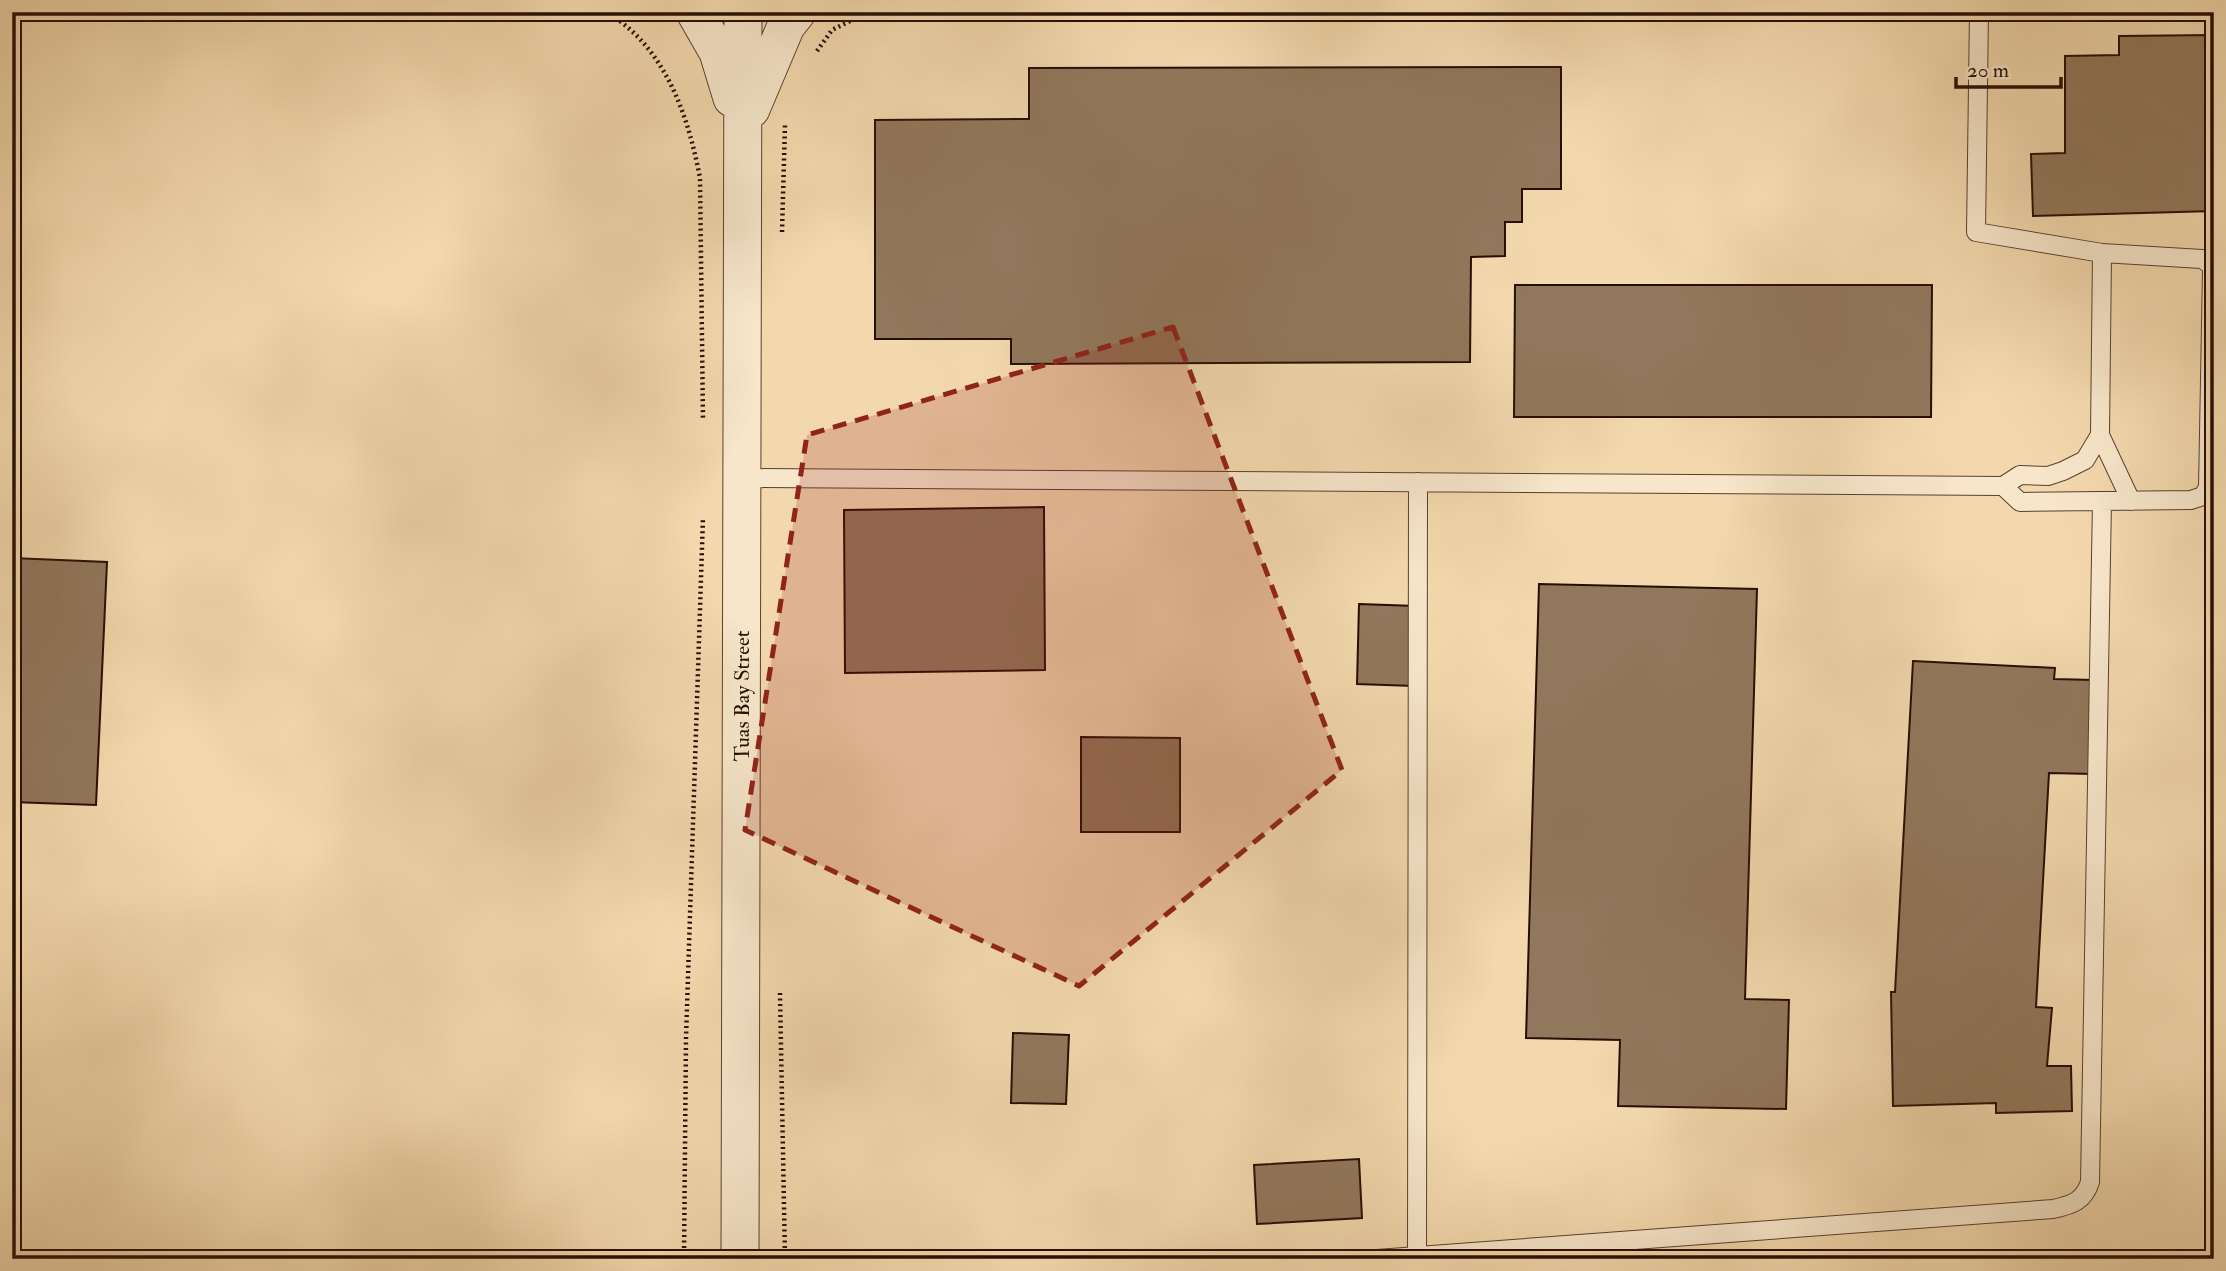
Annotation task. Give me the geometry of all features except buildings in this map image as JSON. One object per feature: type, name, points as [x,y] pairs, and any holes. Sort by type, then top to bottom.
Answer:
[{"type":"street","name":"Tuas Bay Street","points":[[695,12],[718,51],[743,132]]},
{"type":"street","name":"Tuas Bay Street","points":[[740,1259],[743,12]]},
{"type":"street","name":"Tuas Bay Street","points":[[743,132],[762,78],[786,26],[797,12]]},
{"type":"lane","points":[[1979,12],[1976,232],[2102,253],[2202,259],[2211,264],[2208,487],[2203,496],[2191,500],[2020,502],[2003,486]]},
{"type":"lane","points":[[2102,253],[2100,435],[2131,501]]},
{"type":"lane","points":[[743,478],[2003,486],[2020,475],[2048,476],[2085,460],[2100,435]]},
{"type":"lane","points":[[1417,1256],[1418,482]]},
{"type":"lane","points":[[1377,1259],[2053,1209],[2077,1202],[2086,1195],[2090,1181],[2102,501]]},
{"type":"path","points":[[12,20],[239,12]]},
{"type":"path","points":[[606,12],[620,20],[653,57],[678,96],[693,139],[701,178],[703,432]]},
{"type":"path","points":[[811,58],[832,30],[868,12]]},
{"type":"path","points":[[782,241],[784,130],[787,116]]},
{"type":"path","points":[[684,1259],[686,1038],[703,506]]},
{"type":"path","points":[[780,985],[785,1259]]},
{"type":"highlighted area","points":[[1173,327],[1342,770],[1079,986],[745,830],[807,435]]}]
